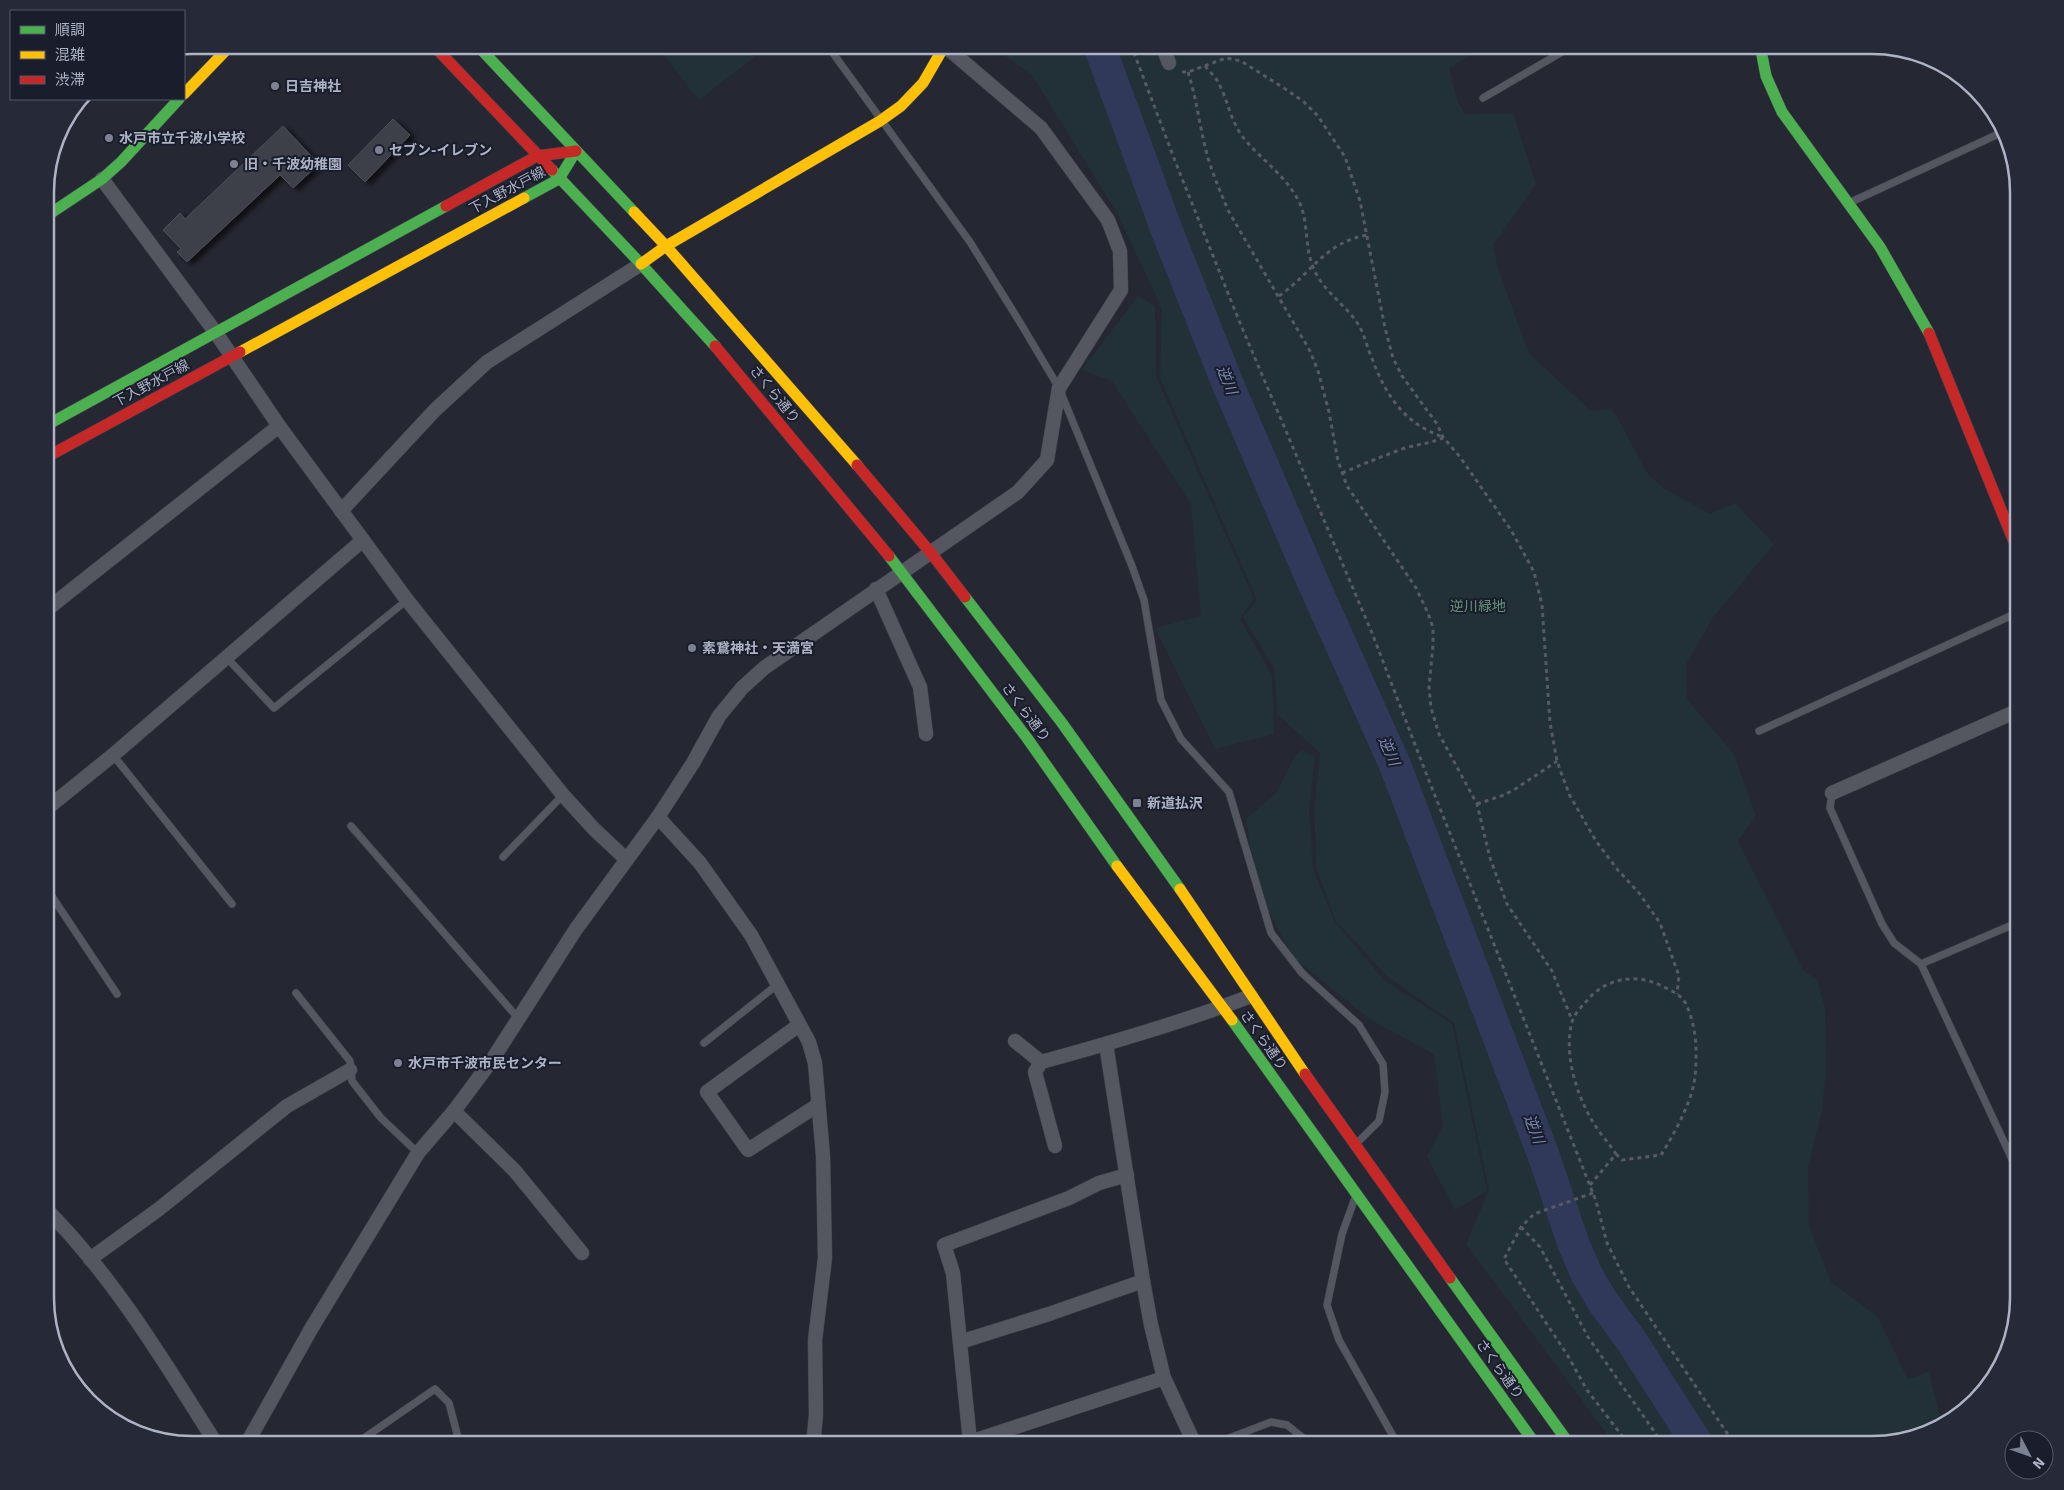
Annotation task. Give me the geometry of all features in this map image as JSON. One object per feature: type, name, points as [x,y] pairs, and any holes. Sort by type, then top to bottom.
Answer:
[{"type":"street","points":[[185,93],[222,54]]},
{"type":"street","name":"さくら通り","points":[[441,54],[641,264],[738,372],[902,572],[1027,738],[1138,896],[1222,1007],[1529,1436]]},
{"type":"street","name":"さくら通り","points":[[485,54],[666,246],[843,448],[931,553],[1062,722],[1174,880],[1251,996],[1564,1436]]},
{"type":"street","points":[[341,511],[435,410],[487,362],[641,264],[666,246],[880,121],[901,106],[923,83],[940,54]]},
{"type":"street","points":[[251,1436],[311,1329],[418,1153],[454,1111],[492,1060],[576,929],[658,817],[693,763],[719,716],[742,688],[764,668],[1018,492],[1047,460],[1059,388],[1121,290],[1120,251],[1108,220],[1041,128],[954,54]]},
{"type":"street","points":[[1166,54],[1169,63]]},
{"type":"street","points":[[1762,54],[1766,76],[1782,112],[1880,247],[1927,328],[2010,522]]},
{"type":"street","points":[[54,212],[102,179],[121,162],[178,100]]},
{"type":"street","name":"下入野水戸線","points":[[54,421],[537,156],[576,151]]},
{"type":"street","name":"下入野水戸線","points":[[54,453],[559,179],[576,151]]},
{"type":"street","points":[[102,179],[216,333],[279,426],[408,600],[563,795],[594,829],[626,859]]},
{"type":"street","points":[[54,604],[279,426]]},
{"type":"street","points":[[54,803],[113,755],[363,540]]},
{"type":"street","points":[[876,589],[920,687],[926,734]]},
{"type":"street","points":[[1832,793],[2010,714]]},
{"type":"street","points":[[658,817],[700,863],[751,935],[809,1042],[815,1063],[823,1156],[825,1258],[816,1340],[816,1415],[814,1436]]},
{"type":"street","points":[[1055,1146],[1035,1072],[1041,1062],[1106,1044],[1251,996]]},
{"type":"street","points":[[799,1025],[707,1092],[748,1150],[818,1104]]},
{"type":"street","points":[[1015,1041],[1041,1062]]},
{"type":"street","points":[[1106,1044],[1143,1281],[1164,1378],[1191,1436]]},
{"type":"street","points":[[90,1259],[159,1208],[287,1106],[350,1070]]},
{"type":"street","points":[[454,1111],[515,1171],[582,1253]]},
{"type":"street","points":[[969,1436],[953,1272],[944,1245],[1069,1198],[1098,1183],[1127,1176]]},
{"type":"street","points":[[54,1218],[90,1259],[132,1314],[211,1436]]},
{"type":"street","points":[[960,1342],[1049,1314],[1143,1281]]},
{"type":"street","points":[[988,1436],[1164,1378]]},
{"type":"lane","points":[[833,54],[880,121],[903,148],[970,242],[1059,388],[1132,566],[1144,600],[1161,700],[1181,739],[1229,792],[1271,933],[1302,973],[1359,1025],[1383,1064],[1385,1092],[1379,1121],[1356,1145]]},
{"type":"lane","points":[[1483,98],[1559,54]]},
{"type":"lane","points":[[1848,203],[1998,134]]},
{"type":"lane","points":[[226,657],[274,708],[408,600]]},
{"type":"lane","points":[[1759,731],[2010,616]]},
{"type":"lane","points":[[113,755],[232,904]]},
{"type":"lane","points":[[1832,793],[1830,808],[1882,924],[1894,943],[1921,964],[2010,1155]]},
{"type":"lane","points":[[503,857],[563,795]]},
{"type":"lane","points":[[351,826],[518,1018]]},
{"type":"lane","points":[[54,900],[117,994]]},
{"type":"lane","points":[[1921,964],[2010,926]]},
{"type":"lane","points":[[704,1043],[778,984]]},
{"type":"lane","points":[[296,993],[350,1061],[352,1081],[382,1118],[418,1153]]},
{"type":"lane","points":[[1356,1196],[1342,1234],[1327,1305],[1339,1340],[1393,1436]]},
{"type":"lane","points":[[367,1436],[435,1390],[449,1403],[458,1436]]},
{"type":"lane","points":[[1234,1436],[1271,1422],[1287,1425],[1301,1436]]},
{"type":"path","points":[[1134,54],[1240,323],[1375,642],[1590,1185],[1604,1227],[1607,1243],[1629,1288],[1729,1436]]},
{"type":"path","points":[[1169,63],[1177,73],[1188,72],[1226,58],[1241,61],[1287,90],[1318,116],[1345,157],[1360,201],[1385,328],[1393,358],[1402,376],[1443,437],[1460,457],[1511,530],[1534,572],[1540,590],[1542,605],[1550,722],[1557,761],[1570,796],[1596,841],[1617,869],[1639,893],[1660,923],[1679,976],[1678,994]]},
{"type":"path","points":[[1205,66],[1219,84],[1226,106],[1241,134],[1284,179],[1298,200],[1306,228],[1307,250],[1312,267],[1323,284],[1346,309],[1363,333],[1379,379],[1386,392],[1399,408],[1427,432],[1443,437]]},
{"type":"path","points":[[1188,72],[1194,90],[1208,157],[1218,190],[1310,351],[1318,371],[1342,473],[1347,486],[1416,588],[1428,613],[1433,628],[1429,687],[1431,708],[1439,734],[1478,804],[1490,858],[1507,904],[1552,971],[1572,1020],[1569,1046],[1575,1082],[1590,1118],[1622,1160],[1661,1155],[1669,1142],[1694,1084],[1696,1041],[1686,1003],[1678,994],[1653,981],[1626,978],[1600,988],[1589,997],[1572,1020]]},
{"type":"path","points":[[1278,296],[1312,267],[1324,254],[1340,243],[1351,238],[1367,235]]},
{"type":"path","points":[[1342,473],[1376,458],[1408,447],[1428,444],[1443,437]]},
{"type":"path","points":[[1478,804],[1504,795],[1517,788],[1557,761]]},
{"type":"path","points":[[1590,1185],[1616,1154]]},
{"type":"path","points":[[1593,1193],[1534,1214],[1521,1227],[1504,1259],[1568,1356],[1587,1390],[1622,1436]]},
{"type":"path","points":[[1521,1227],[1540,1247],[1588,1337],[1657,1436]]},
{"type":"green space","points":[[663,54],[758,54],[699,100]]},
{"type":"green space","name":"逆川緑地","points":[[1002,54],[1473,54],[1449,68],[1457,100],[1465,114],[1513,113],[1536,184],[1493,245],[1498,268],[1527,349],[1533,357],[1591,411],[1612,408],[1648,474],[1663,488],[1710,514],[1735,503],[1774,544],[1712,619],[1686,664],[1687,699],[1734,754],[1756,816],[1738,841],[1803,970],[1817,980],[1825,1007],[1826,1073],[1822,1110],[1808,1167],[1809,1226],[1831,1282],[1877,1316],[1908,1379],[1929,1372],[1940,1418],[1908,1432],[1872,1436],[1608,1436],[1466,1244],[1489,1190],[1454,1023],[1388,977],[1336,921],[1317,870],[1314,811],[1320,753],[1278,715],[1274,668],[1243,617],[1257,600],[1160,378],[1162,309],[1117,213],[1032,75]]},
{"type":"green space","points":[[1138,296],[1155,306],[1156,376],[1254,599],[1240,619],[1272,676],[1274,734],[1215,749],[1155,628],[1201,616],[1191,504],[1112,381],[1082,370]]},
{"type":"green space","points":[[1302,750],[1315,757],[1309,811],[1313,869],[1335,922],[1384,980],[1452,1024],[1487,1191],[1455,1210],[1427,1157],[1443,1126],[1434,1054],[1371,1020],[1294,958],[1256,889],[1246,819],[1276,793],[1294,758]]},
{"type":"building","name":"セブン-イレブン","points":[[393,119],[410,135],[365,182],[348,165]]},
{"type":"building","points":[[283,126],[319,164],[293,188],[280,175],[187,262],[177,252],[181,249],[163,230],[180,213],[185,219]]},
{"type":"waterway","name":"逆川","points":[[1102,54],[1167,231],[1227,382],[1308,571],[1395,765],[1543,1154],[1574,1245],[1586,1273],[1603,1302],[1631,1340],[1692,1436]]},
{"type":"traffic: fast","points":[[485,54],[634,212]]},
{"type":"traffic: fast","points":[[1762,54],[1766,76],[1782,112],[1880,247],[1929,333]]},
{"type":"traffic: fast","points":[[54,211],[102,179],[121,162],[178,100]]},
{"type":"traffic: fast","points":[[524,198],[559,179],[576,151]]},
{"type":"traffic: fast","points":[[552,170],[715,346]]},
{"type":"traffic: fast","points":[[54,421],[446,206]]},
{"type":"traffic: fast","points":[[889,556],[1027,738],[1117,866]]},
{"type":"traffic: fast","points":[[965,597],[1062,723],[1180,889]]},
{"type":"traffic: fast","points":[[1232,1020],[1530,1436]]},
{"type":"traffic: fast","points":[[1450,1278],[1564,1436]]},
{"type":"traffic: slow","points":[[185,93],[222,54]]},
{"type":"traffic: slow","points":[[641,264],[666,246],[880,121],[901,106],[923,83],[940,54]]},
{"type":"traffic: slow","points":[[240,352],[524,198]]},
{"type":"traffic: slow","points":[[634,212],[666,246],[857,465]]},
{"type":"traffic: slow","points":[[1117,866],[1232,1020]]},
{"type":"traffic: slow","points":[[1180,889],[1305,1074]]},
{"type":"traffic: jam","points":[[442,54],[552,170]]},
{"type":"traffic: jam","points":[[446,206],[537,156],[576,151]]},
{"type":"traffic: jam","points":[[1929,333],[2010,532]]},
{"type":"traffic: jam","points":[[715,346],[889,556]]},
{"type":"traffic: jam","points":[[54,453],[240,352]]},
{"type":"traffic: jam","points":[[857,465],[931,553],[965,597]]},
{"type":"traffic: jam","points":[[1305,1074],[1450,1278]]},
{"type":"place","name":"日吉神社","points":[[275,86]]},
{"type":"place","name":"水戸市立千波小学校","points":[[109,138]]},
{"type":"place","name":"セブン-イレブン","points":[[379,150]]},
{"type":"place","name":"旧・千波幼稚園","points":[[234,164]]},
{"type":"place","name":"素鵞神社・天満宮","points":[[692,648]]},
{"type":"place","name":"新道払沢","points":[[1137,803]]},
{"type":"place","name":"水戸市千波市民センター","points":[[398,1063]]}]
